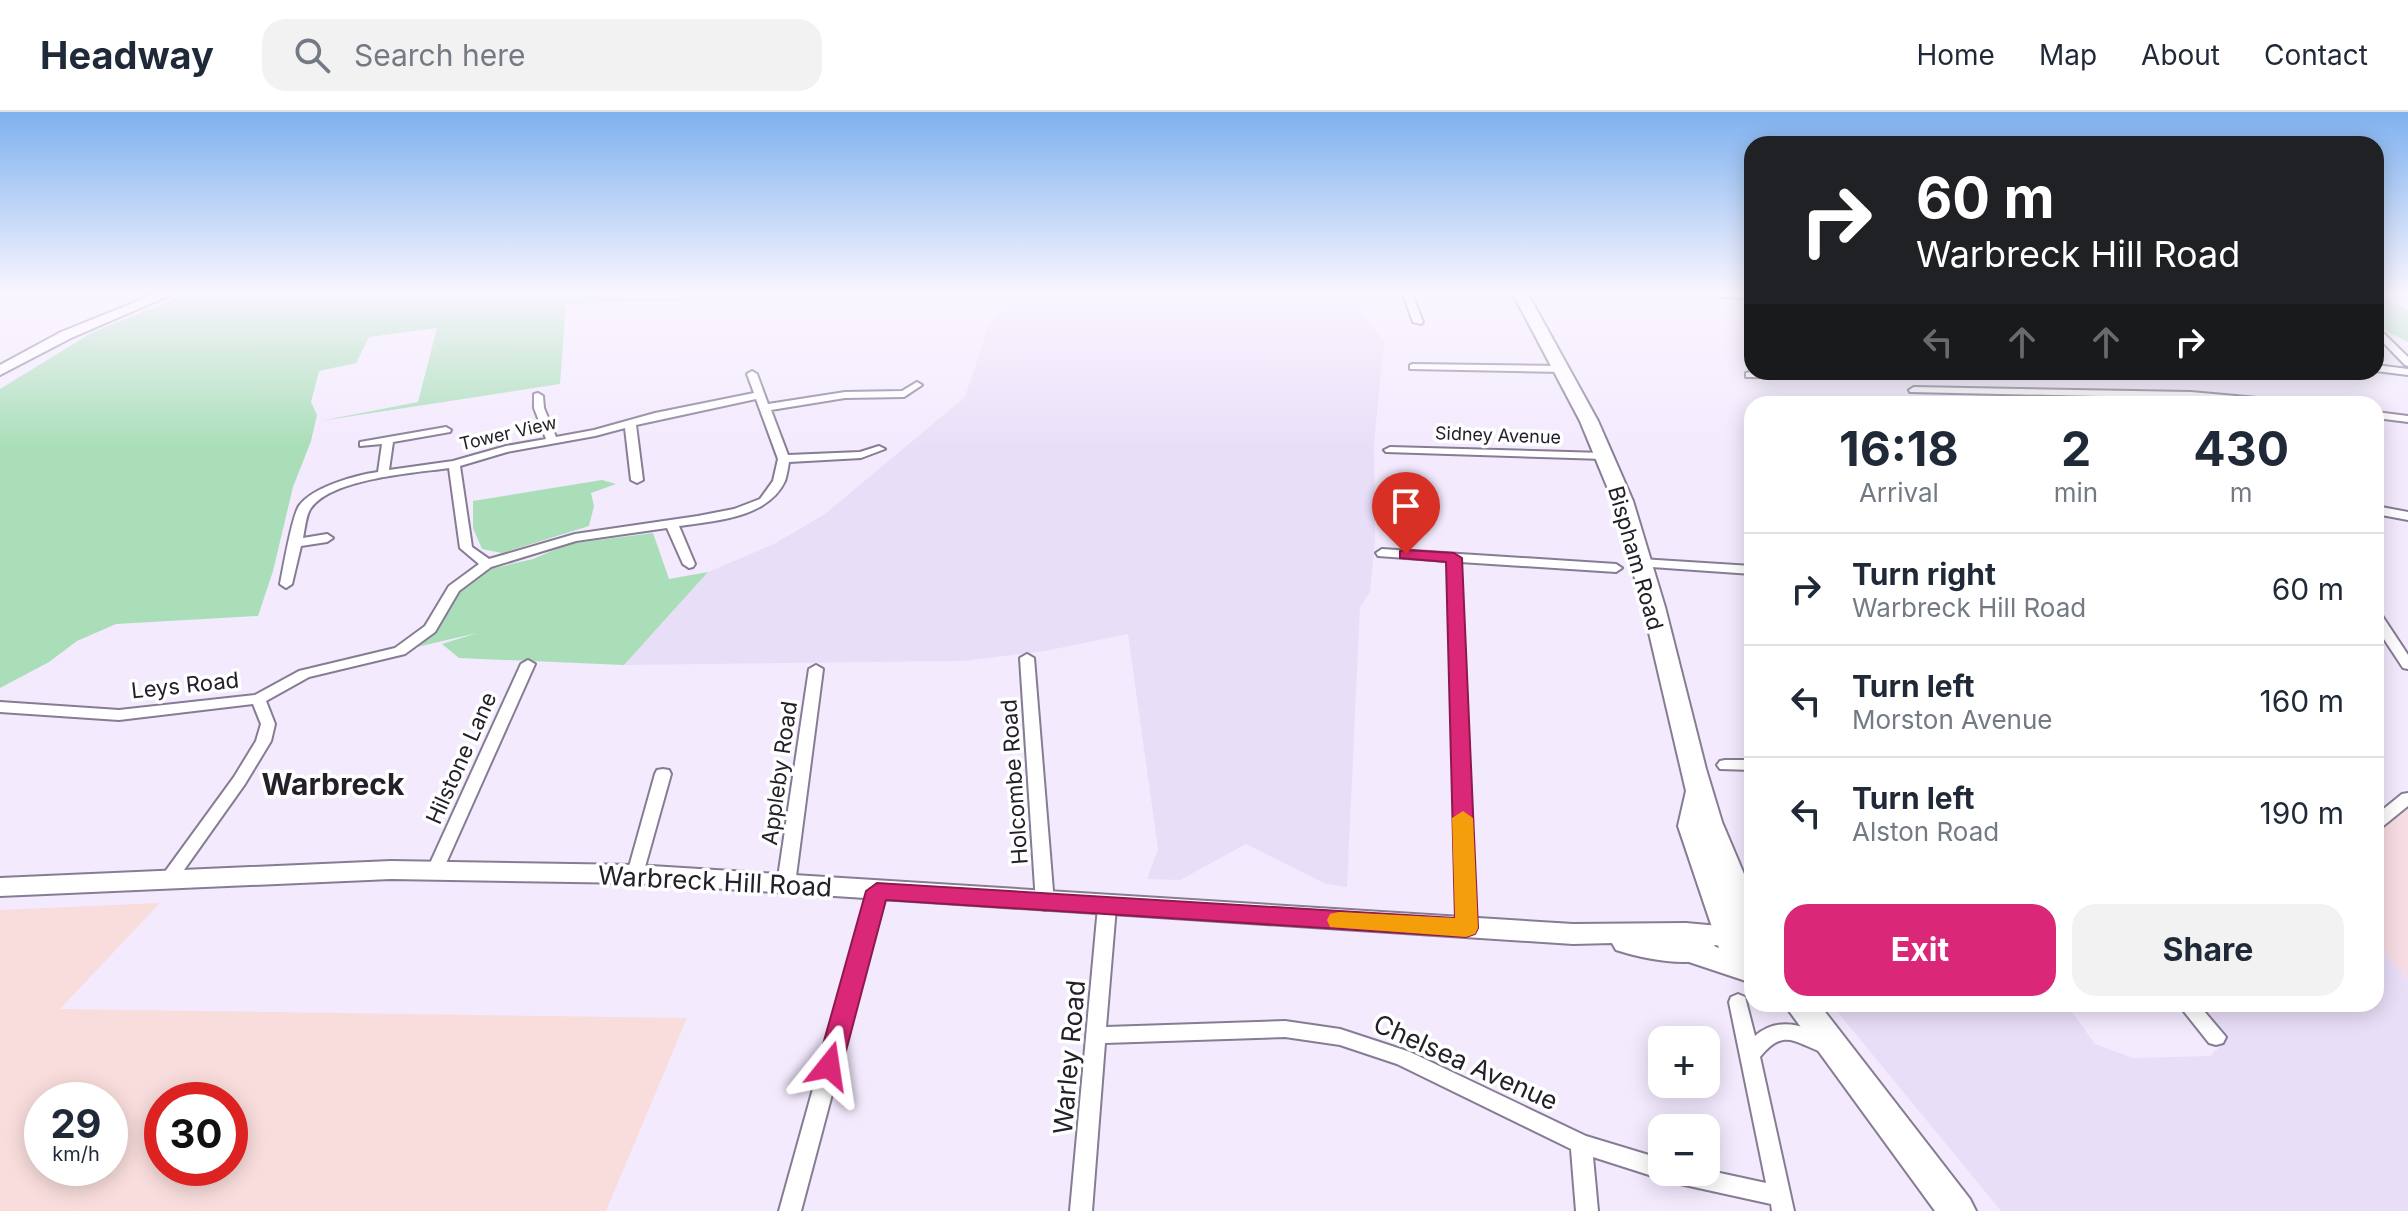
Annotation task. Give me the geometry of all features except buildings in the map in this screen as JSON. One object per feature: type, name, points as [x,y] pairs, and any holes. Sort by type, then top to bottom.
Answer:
[{"type":"main road","points":[[1,369],[46,345]]},
{"type":"main road","name":"Bispham Road","points":[[1548,345],[1604,456],[1623,501],[1698,791],[1692,826],[1744,943]]},
{"type":"main road","name":"Warbreck Hill Road","points":[[0,887],[435,870],[635,874],[1744,947]]},
{"type":"main road","name":"Warbreck Hill Road","points":[[1573,934],[1665,950],[1694,951]]},
{"type":"main road","points":[[1694,951],[1744,947]]},
{"type":"main road","points":[[1809,1021],[1957,1211]]},
{"type":"street","points":[[2391,345],[2408,363]]},
{"type":"street","points":[[1413,367],[1561,369]]},
{"type":"street","points":[[2384,369],[2408,372]]},
{"type":"street","points":[[258,699],[304,674],[400,651],[430,629],[454,589],[487,564],[588,535],[672,525],[737,512],[764,501],[779,481],[784,459],[752,374]]},
{"type":"street","points":[[1903,380],[1919,396]]},
{"type":"street","name":"Tower View","points":[[286,584],[304,507],[345,482],[383,473],[454,464],[630,423],[764,401],[845,395],[908,398],[917,385]]},
{"type":"street","points":[[1914,390],[2202,396]]},
{"type":"street","points":[[538,396],[538,409],[545,418],[552,441]]},
{"type":"street","points":[[2384,416],[2408,419]]},
{"type":"street","points":[[630,423],[637,480]]},
{"type":"street","points":[[364,444],[446,430]]},
{"type":"street","points":[[383,473],[388,440]]},
{"type":"street","points":[[784,459],[864,460],[879,449]]},
{"type":"street","name":"Sidney Avenue","points":[[1390,450],[1604,456]]},
{"type":"street","points":[[454,464],[461,492],[464,541],[470,551],[487,564]]},
{"type":"street","points":[[2384,512],[2408,516]]},
{"type":"street","points":[[672,525],[689,564]]},
{"type":"street","points":[[295,543],[327,538]]},
{"type":"street","points":[[1382,553],[1616,568]]},
{"type":"street","points":[[1454,558],[1466,928]]},
{"type":"street","points":[[1641,563],[1744,569]]},
{"type":"street","points":[[2384,629],[2408,665]]},
{"type":"street","name":"Holcombe Road","points":[[1027,658],[1045,903]]},
{"type":"street","name":"Hilstone Lane","points":[[435,870],[528,664]]},
{"type":"street","name":"Appleby Road","points":[[786,884],[816,669]]},
{"type":"street","name":"Leys Road","points":[[0,707],[119,715],[258,699],[268,719],[267,731],[241,775],[168,880]]},
{"type":"street","points":[[1725,765],[1744,765]]},
{"type":"street","points":[[635,874],[663,774]]},
{"type":"street","points":[[2384,817],[2408,798]]},
{"type":"street","points":[[790,1211],[877,891]]},
{"type":"street","name":"Warley Road","points":[[1081,1211],[1099,1035],[1107,907]]},
{"type":"street","points":[[1720,1186],[1782,1203],[1738,1002]]},
{"type":"street","points":[[2194,1012],[2216,1037]]},
{"type":"street","points":[[1750,1055],[1767,1034],[1782,1031],[1806,1036],[1809,1021]]},
{"type":"street","name":"Chelsea Avenue","points":[[1099,1035],[1285,1029],[1340,1037],[1403,1058],[1581,1144],[1648,1165]]},
{"type":"street","points":[[1581,1144],[1587,1211]]},
{"type":"shaded area","points":[[982,345],[1384,345],[1374,443],[1375,541],[1370,592],[1360,607],[1347,887],[1326,884],[1246,844],[1180,880],[1147,879],[1158,849],[1128,634],[1045,651],[962,661],[624,665],[708,572],[774,544],[825,514],[965,397]]},
{"type":"shaded area","points":[[2408,798],[2408,979],[2384,954],[2384,817]]},
{"type":"shaded area","points":[[160,903],[60,1009],[687,1018],[606,1211],[0,1211],[0,910]]},
{"type":"shaded area","points":[[2384,954],[2408,979],[2408,1211],[2001,1211],[1838,1012],[2072,1012],[2095,1044],[2133,1058],[2210,1056],[2222,1044],[2194,1012],[2384,1012]]},
{"type":"green space","points":[[71,345],[365,345],[356,363],[319,371],[311,402],[317,415],[311,441],[293,487],[273,571],[258,616],[116,624],[77,641],[49,662],[0,688],[0,389]]},
{"type":"green space","points":[[433,345],[563,345],[560,384],[320,421],[418,402]]},
{"type":"green space","points":[[602,480],[616,484],[591,493],[594,506],[589,526],[502,553],[482,549],[473,528],[473,501]]},
{"type":"green space","points":[[653,533],[669,579],[708,572],[624,665],[459,658],[442,644],[477,633],[417,647],[440,627],[456,595],[486,570],[533,559],[568,544]]},
{"type":"slow traffic","points":[[1339,920],[1466,928],[1463,818]]},
{"type":"district","name":"Warbreck","points":[[333,784]]},
{"type":"route","points":[[829,1066],[877,891],[1466,928],[1454,558],[1406,554]]}]
